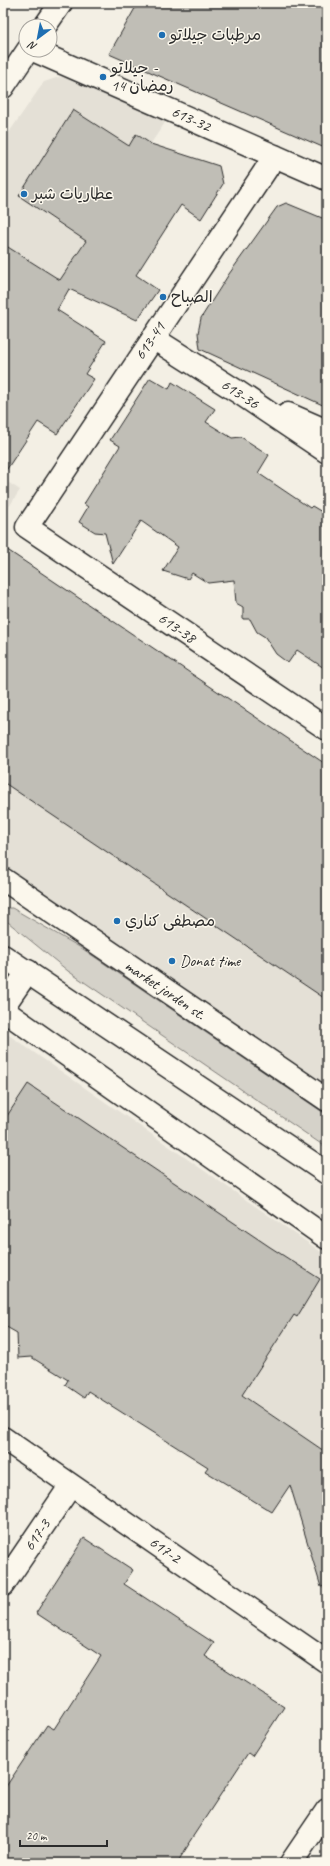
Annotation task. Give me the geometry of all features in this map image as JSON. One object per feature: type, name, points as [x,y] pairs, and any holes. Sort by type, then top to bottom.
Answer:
[{"type":"street","points":[[51,18],[61,3]]},
{"type":"street","points":[[3,87],[23,58]]},
{"type":"street","name":"613-32","points":[[51,58],[327,179]]},
{"type":"street","name":"613-41","points":[[27,527],[275,156]]},
{"type":"street","name":"613-36","points":[[152,338],[238,392],[327,452]]},
{"type":"street","points":[[238,392],[327,431]]},
{"type":"street","name":"613-38","points":[[27,527],[327,729]]},
{"type":"street","name":"market jorden st.","points":[[3,880],[327,1100]]},
{"type":"street","points":[[3,956],[28,971],[327,1173]]},
{"type":"street","points":[[28,971],[3,1008],[327,1238]]},
{"type":"street","name":"617-2","points":[[3,1438],[327,1662]]},
{"type":"street","name":"617-3","points":[[3,1585],[71,1485]]},
{"type":"street","points":[[291,1863],[327,1810]]},
{"type":"shaded area","points":[[59,77],[73,79],[168,118],[3,364],[3,141],[44,82]]},
{"type":"shaded area","points":[[3,479],[20,490],[3,516]]},
{"type":"shaded area","points":[[3,666],[327,884],[327,1086],[3,867]]},
{"type":"shaded area","points":[[12,908],[83,949],[327,1115],[327,1148],[68,971],[3,918],[3,909]]},
{"type":"shaded area","points":[[3,1031],[327,1256],[327,1453],[3,1229]]},
{"type":"building","points":[[138,3],[327,3],[327,149],[109,54]]},
{"type":"building","points":[[73,110],[129,146],[136,134],[151,144],[219,166],[223,184],[201,219],[181,205],[136,275],[158,290],[137,320],[69,289],[57,310],[106,341],[85,374],[94,379],[57,434],[38,422],[3,475],[3,244],[60,280],[86,241],[19,196]]},
{"type":"building","points":[[286,203],[327,220],[327,407],[200,349],[198,333],[201,318],[229,274],[277,207]]},
{"type":"building","points":[[150,378],[169,389],[172,382],[215,409],[206,422],[232,438],[241,437],[269,455],[258,473],[310,508],[312,506],[327,515],[327,670],[297,650],[288,663],[276,654],[265,637],[257,632],[250,619],[243,619],[243,607],[236,603],[234,580],[208,583],[192,573],[188,579],[163,571],[178,547],[141,521],[113,564],[105,533],[95,532],[79,522],[88,507],[84,504],[120,446],[110,440]]},
{"type":"building","points":[[3,547],[327,765],[327,1000],[3,782]]},
{"type":"building","points":[[28,1084],[320,1279],[297,1317],[294,1315],[242,1395],[327,1453],[327,1586],[321,1587],[290,1485],[272,1512],[205,1471],[208,1467],[88,1391],[84,1398],[65,1385],[68,1380],[31,1357],[18,1358],[17,1333],[3,1325],[3,1122]]},
{"type":"building","points":[[84,1538],[133,1570],[124,1584],[214,1643],[205,1656],[284,1707],[252,1756],[248,1753],[177,1863],[3,1863],[3,1791],[47,1725],[54,1729],[101,1656],[36,1613]]},
{"type":"place","name":"مرطبات جيلاتو","points":[[162,35]]},
{"type":"place","name":"جيلاتو - 14 رمضان","points":[[103,77]]},
{"type":"place","name":"عطاريات شبر","points":[[24,194]]},
{"type":"place","name":"الصباح","points":[[163,297]]},
{"type":"place","name":"مصطفى كناري","points":[[117,921]]},
{"type":"place","name":"Donat time","points":[[172,961]]}]
